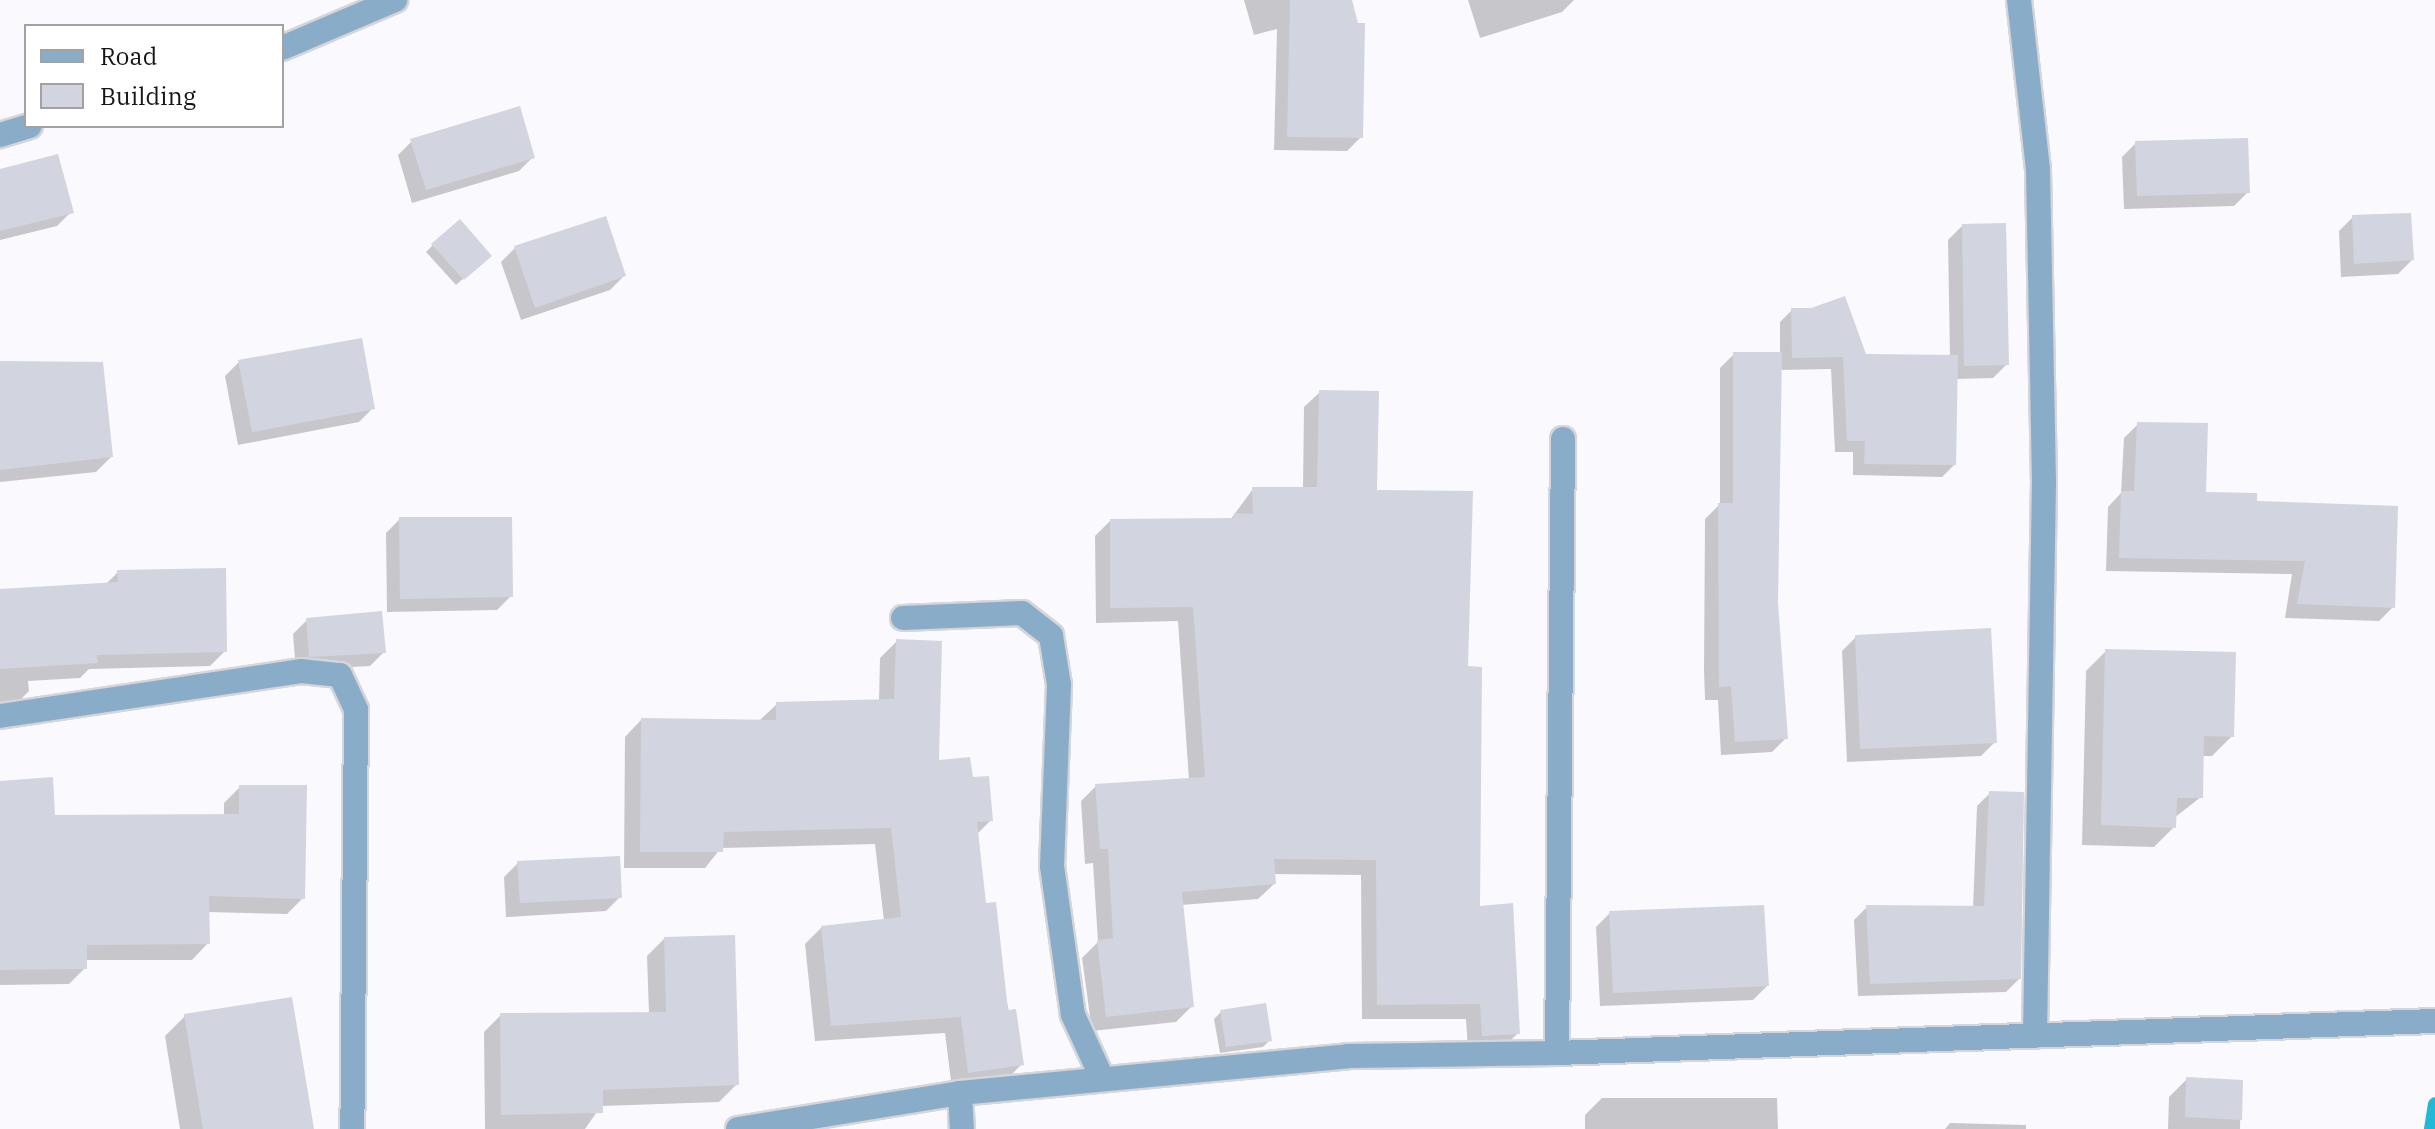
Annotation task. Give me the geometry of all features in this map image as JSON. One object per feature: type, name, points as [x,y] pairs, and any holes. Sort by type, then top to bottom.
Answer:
[{"type":"street","points":[[284,47],[395,0]]},
{"type":"street","points":[[2019,0],[2038,170],[2044,481],[2035,1036]]},
{"type":"street","points":[[0,135],[24,128]]},
{"type":"street","points":[[1557,1053],[1563,439]]},
{"type":"street","points":[[903,618],[1022,613],[1051,636],[1059,685],[1052,866],[1073,1015],[1102,1078]]},
{"type":"street","points":[[0,716],[301,671],[340,675],[356,710],[352,1129]]},
{"type":"street","points":[[738,1129],[960,1093],[1348,1056],[1557,1053],[2435,1021]]},
{"type":"street","points":[[960,1093],[962,1129]]},
{"type":"building","points":[[1290,0],[1352,0],[1358,23],[1365,23],[1363,138],[1287,137]]},
{"type":"building","points":[[520,106],[535,158],[426,190],[410,139]]},
{"type":"building","points":[[2248,138],[2250,193],[2137,196],[2135,141]]},
{"type":"building","points":[[58,154],[74,213],[0,231],[0,169]]},
{"type":"building","points":[[2411,213],[2414,260],[2354,264],[2352,215]]},
{"type":"building","points":[[606,216],[626,276],[535,308],[514,246]]},
{"type":"building","points":[[460,219],[492,256],[464,280],[431,244]]},
{"type":"building","points":[[2006,223],[2009,365],[1964,366],[1962,224]]},
{"type":"building","points":[[1845,296],[1866,354],[1958,355],[1956,465],[1864,464],[1865,441],[1847,441],[1843,357],[1792,358],[1791,308],[1811,308]]},
{"type":"building","points":[[362,338],[375,409],[252,432],[238,360]]},
{"type":"building","points":[[1733,352],[1782,352],[1778,603],[1788,739],[1735,742],[1731,686],[1719,687],[1718,503],[1733,503]]},
{"type":"building","points":[[0,361],[103,362],[113,457],[0,470]]},
{"type":"building","points":[[1319,390],[1379,391],[1377,490],[1473,491],[1468,666],[1482,667],[1480,906],[1513,903],[1520,1034],[1482,1036],[1480,1004],[1377,1005],[1376,860],[1274,859],[1276,884],[1182,892],[1194,1007],[1106,1017],[1097,940],[1113,938],[1108,849],[1100,849],[1095,784],[1205,777],[1193,607],[1110,608],[1110,519],[1234,518],[1234,513],[1253,514],[1252,487],[1317,487]]},
{"type":"building","points":[[2137,422],[2208,423],[2206,492],[2257,493],[2257,501],[2398,506],[2395,608],[2297,604],[2305,561],[2119,558],[2121,491],[2134,491]]},
{"type":"building","points":[[399,517],[512,517],[513,597],[400,599]]},
{"type":"building","points":[[226,568],[227,652],[97,655],[98,663],[0,669],[0,589],[118,582],[117,570]]},
{"type":"building","points":[[382,611],[386,653],[309,657],[306,618]]},
{"type":"building","points":[[1991,628],[1997,743],[1860,749],[1855,635]]},
{"type":"building","points":[[896,639],[942,641],[939,760],[970,757],[973,777],[989,776],[993,821],[977,822],[986,903],[996,902],[1008,1010],[1016,1009],[1024,1065],[968,1073],[961,1017],[831,1026],[821,926],[901,917],[891,828],[724,832],[723,852],[640,852],[641,718],[776,720],[776,702],[894,699]]},
{"type":"building","points":[[2105,649],[2236,652],[2234,737],[2204,736],[2203,798],[2177,798],[2176,828],[2101,825]]},
{"type":"building","points":[[53,777],[55,815],[239,814],[239,785],[307,785],[305,899],[209,896],[210,944],[87,945],[87,969],[0,970],[0,781]]},
{"type":"building","points":[[1989,791],[2024,792],[2021,979],[1870,984],[1866,905],[1984,906]]},
{"type":"building","points":[[620,856],[622,898],[520,903],[517,861]]},
{"type":"building","points":[[1764,905],[1769,986],[1613,993],[1609,911]]},
{"type":"building","points":[[735,935],[739,1085],[603,1090],[603,1113],[501,1115],[500,1013],[666,1012],[664,937]]},
{"type":"building","points":[[292,997],[314,1129],[203,1129],[184,1014]]},
{"type":"building","points":[[1266,1003],[1272,1041],[1226,1047],[1220,1010]]},
{"type":"building","points":[[2186,1077],[2243,1080],[2242,1120],[2185,1117]]},
{"type":"waterway","points":[[2431,1129],[2435,1104]]}]
